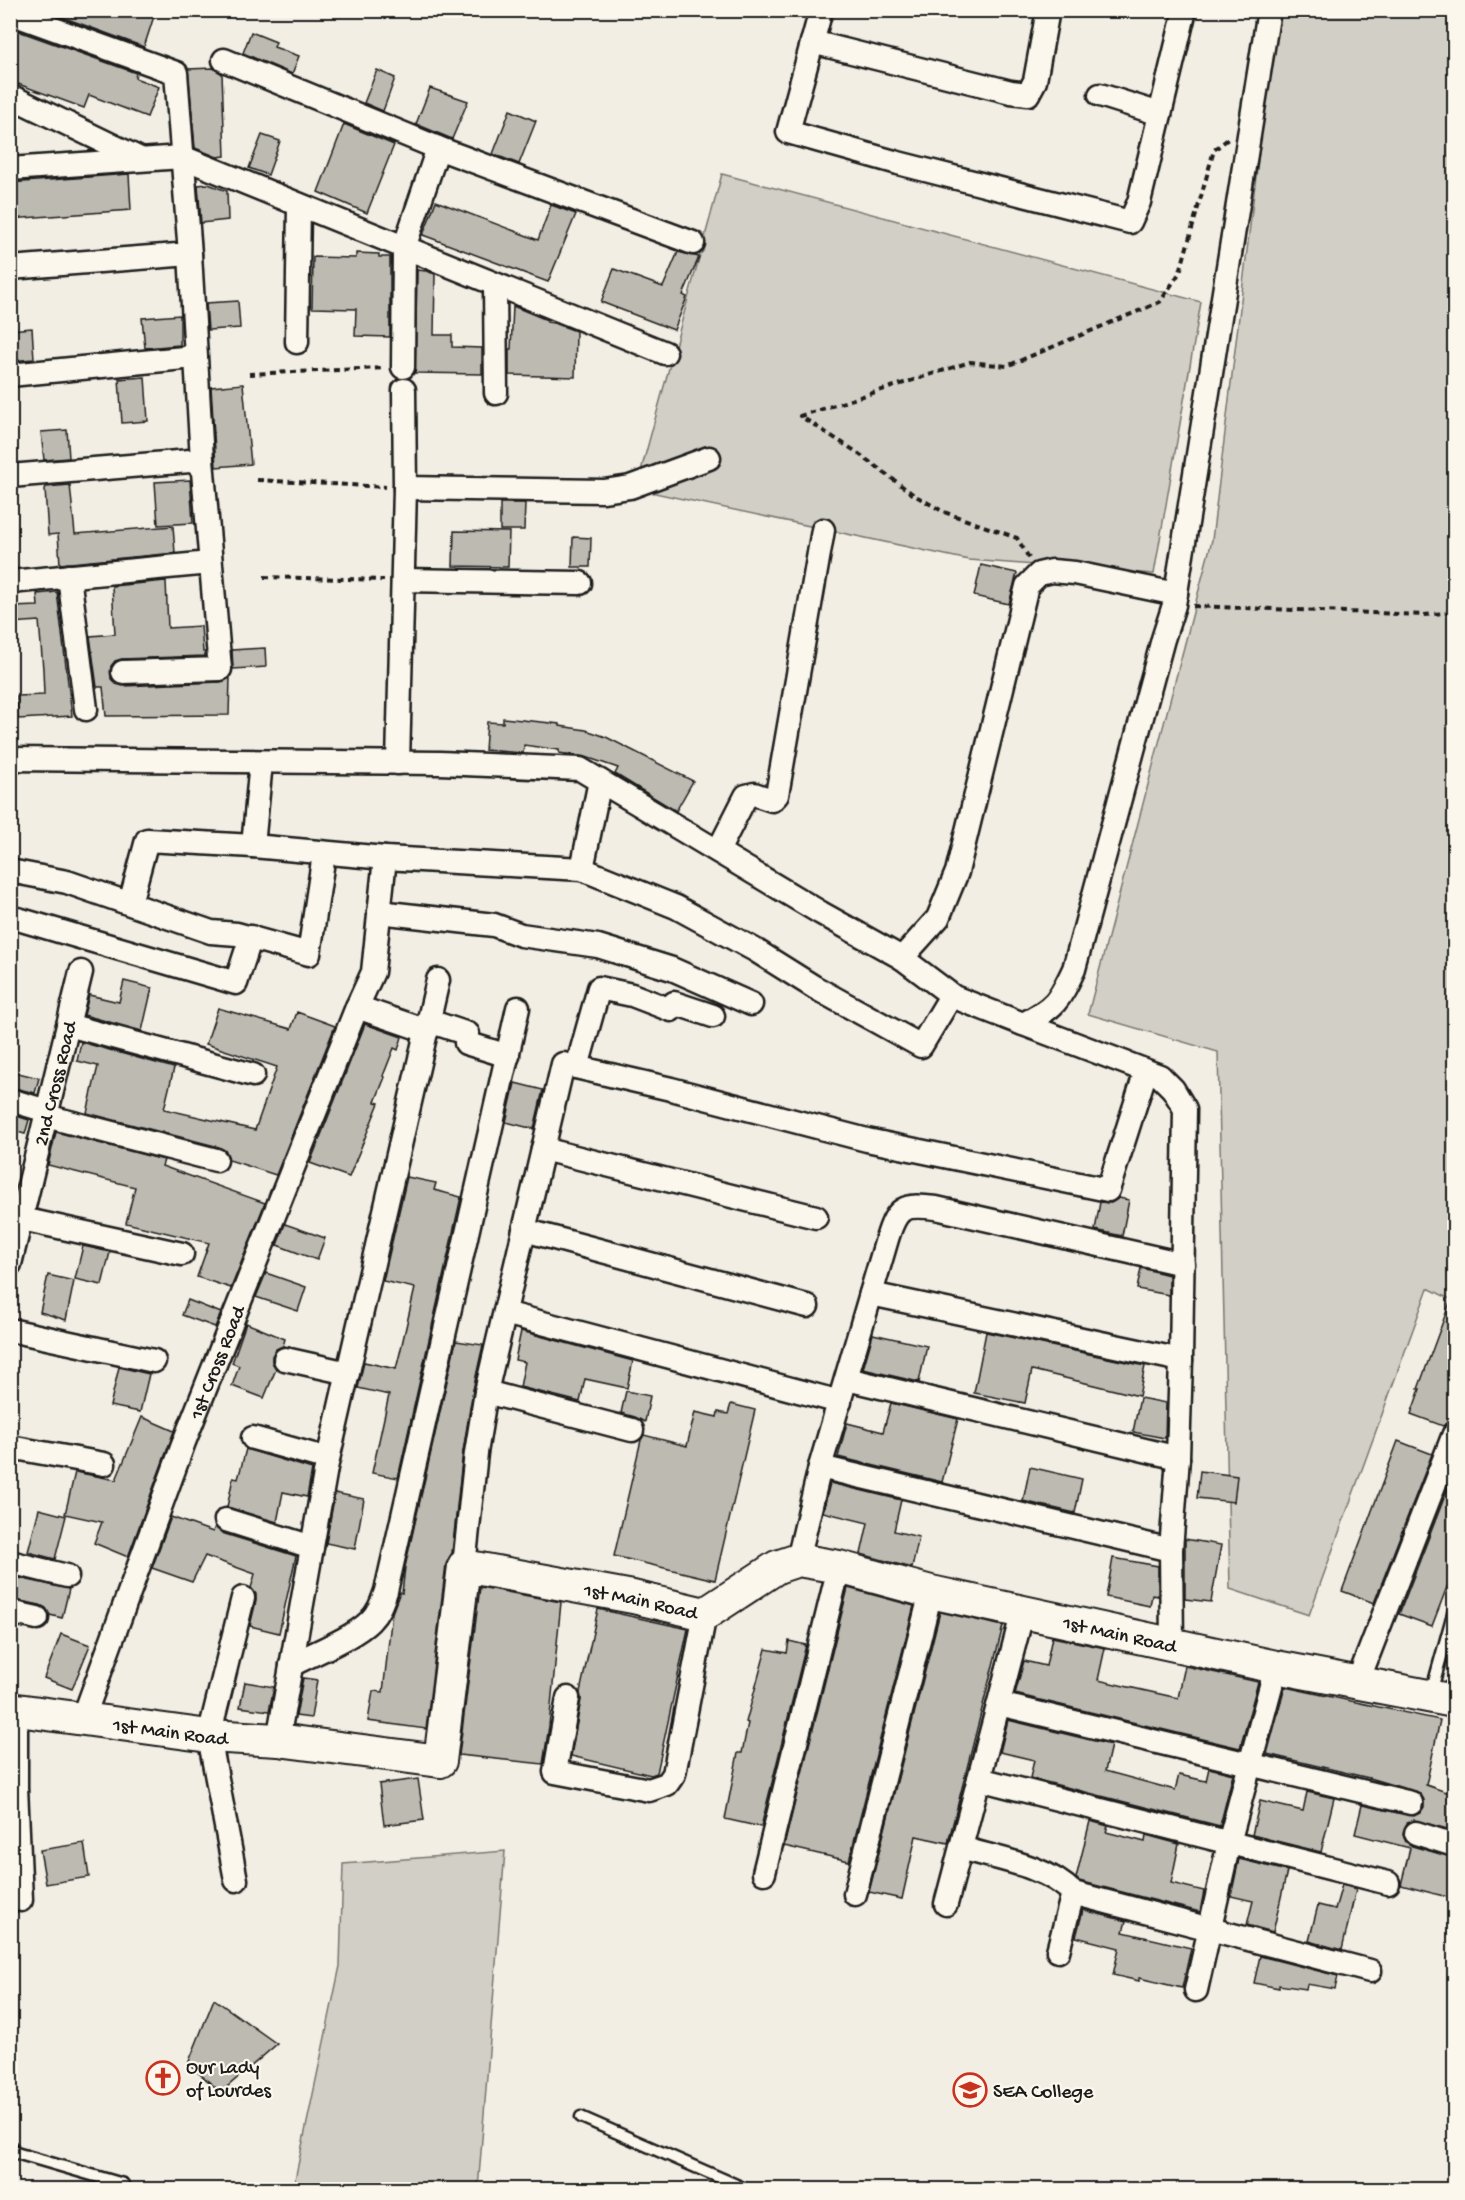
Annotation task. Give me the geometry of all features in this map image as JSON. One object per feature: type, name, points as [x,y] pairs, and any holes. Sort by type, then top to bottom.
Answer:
[{"type":"street","points":[[821,10],[788,132],[897,163],[1130,222],[1139,202],[1185,10]]},
{"type":"street","points":[[812,42],[1011,92],[1028,94],[1035,81],[1048,10]]},
{"type":"street","points":[[1023,1024],[1047,1012],[1059,999],[1074,969],[1175,600],[1269,10]]},
{"type":"street","points":[[10,13],[176,74],[190,254],[194,357],[219,669],[123,672]]},
{"type":"street","points":[[224,60],[438,148],[693,243]]},
{"type":"street","points":[[1100,95],[1160,114]]},
{"type":"street","points":[[10,96],[141,160]]},
{"type":"street","points":[[403,367],[404,248],[438,148]]},
{"type":"street","points":[[10,169],[182,158],[665,353]]},
{"type":"street","points":[[297,342],[299,205]]},
{"type":"street","points":[[10,267],[190,254]]},
{"type":"street","points":[[495,285],[496,393]]},
{"type":"street","points":[[10,375],[194,357]]},
{"type":"street","points":[[398,763],[405,488],[404,390]]},
{"type":"street","points":[[405,488],[604,491],[630,487],[709,458]]},
{"type":"street","points":[[10,476],[202,460]]},
{"type":"street","points":[[718,851],[746,796],[754,794],[772,800],[777,795],[823,530]]},
{"type":"street","points":[[10,582],[210,563]]},
{"type":"street","points":[[902,958],[938,918],[957,872],[1027,586],[1039,574],[1052,571],[1075,573],[1175,600]]},
{"type":"street","points":[[69,576],[86,709]]},
{"type":"street","points":[[403,580],[580,584]]},
{"type":"street","points":[[10,759],[398,763],[580,769],[821,913],[902,958],[951,996],[1160,1076],[1173,1089],[1185,1109],[1178,1458],[1171,1550],[1172,1644]]},
{"type":"street","points":[[253,846],[261,762]]},
{"type":"street","points":[[582,869],[600,781]]},
{"type":"street","points":[[130,903],[147,840],[253,846],[324,854],[582,869],[676,907],[921,1046],[951,996]]},
{"type":"street","points":[[10,871],[67,882],[211,932],[237,933],[309,954],[324,854]]},
{"type":"street","name":"1st Cross Road","points":[[83,1719],[184,1442],[373,972],[385,858]]},
{"type":"street","points":[[379,912],[494,925],[521,934],[598,946],[672,969],[752,1004]]},
{"type":"street","points":[[18,919],[236,983],[251,937]]},
{"type":"street","name":"2nd Cross Road","points":[[12,1254],[81,972]]},
{"type":"street","points":[[278,1740],[328,1459],[438,980]]},
{"type":"street","points":[[577,1067],[599,988],[632,995],[671,1011],[674,1003],[712,1016]]},
{"type":"street","points":[[357,1007],[468,1034],[466,1043],[508,1056]]},
{"type":"street","points":[[291,1665],[356,1631],[370,1621],[380,1608],[386,1592],[518,1008]]},
{"type":"street","points":[[68,1025],[253,1075]]},
{"type":"street","points":[[464,1566],[476,1453],[486,1392],[563,1064],[671,1089],[867,1140],[1108,1190],[1146,1071]]},
{"type":"street","points":[[10,1100],[47,1113],[216,1160]]},
{"type":"street","points":[[543,1149],[816,1217]]},
{"type":"street","points":[[798,1560],[820,1467],[892,1221],[901,1209],[915,1205],[936,1208],[1183,1264]]},
{"type":"street","points":[[22,1219],[182,1254]]},
{"type":"street","points":[[525,1230],[807,1306]]},
{"type":"street","points":[[871,1293],[1181,1360]]},
{"type":"street","points":[[505,1313],[840,1402]]},
{"type":"street","points":[[10,1330],[154,1361]]},
{"type":"street","points":[[285,1359],[348,1373]]},
{"type":"street","points":[[847,1379],[1178,1458]]},
{"type":"street","points":[[486,1392],[632,1430]]},
{"type":"street","points":[[1358,1681],[1455,1434]]},
{"type":"street","points":[[253,1437],[328,1459]]},
{"type":"street","points":[[10,1447],[104,1464]]},
{"type":"street","points":[[820,1467],[1171,1550]]},
{"type":"street","points":[[226,1520],[312,1547]]},
{"type":"street","name":"1st Main Road","points":[[13,1709],[209,1736],[278,1740],[440,1761],[464,1566],[633,1597],[705,1614],[777,1567],[798,1560],[839,1567],[931,1592],[1276,1667],[1443,1699]]},
{"type":"street","points":[[10,1562],[67,1576]]},
{"type":"street","points":[[764,1873],[839,1567]]},
{"type":"street","points":[[855,1894],[931,1592]]},
{"type":"street","points":[[237,1880],[209,1736],[243,1598]]},
{"type":"street","points":[[946,1904],[1023,1611]]},
{"type":"street","points":[[10,1612],[37,1618]]},
{"type":"street","points":[[568,1698],[555,1772],[649,1790],[667,1784],[674,1774],[705,1614]]},
{"type":"street","points":[[1196,1990],[1229,1843],[1276,1667]]},
{"type":"street","points":[[999,1704],[1411,1803]]},
{"type":"street","points":[[13,1709],[13,1787],[21,1900]]},
{"type":"street","points":[[979,1779],[1388,1883]]},
{"type":"street","points":[[1416,1833],[1455,1845]]},
{"type":"street","points":[[961,1848],[1031,1868],[1063,1883],[1073,1893],[1370,1971]]},
{"type":"street","points":[[1058,1951],[1073,1893]]},
{"type":"lane","points":[[1443,1699],[1434,1682],[1455,1610]]},
{"type":"lane","points":[[581,2117],[748,2190]]},
{"type":"lane","points":[[10,2145],[16,2153],[123,2184]]},
{"type":"path","points":[[1039,574],[1017,538],[944,512],[914,495],[855,451],[800,416],[970,362],[1007,366],[1160,302],[1180,272],[1214,150],[1252,120]]},
{"type":"path","points":[[249,374],[403,367]]},
{"type":"path","points":[[257,480],[405,488]]},
{"type":"path","points":[[264,577],[403,580]]},
{"type":"path","points":[[1175,600],[1424,615],[1455,612]]},
{"type":"shaded area","points":[[1276,11],[1454,11],[1454,1301],[1428,1288],[1309,1615],[1230,1589],[1218,1052],[1088,1014],[1212,540]]},
{"type":"shaded area","points":[[722,174],[1201,302],[1154,574],[969,560],[636,489]]},
{"type":"shaded area","points":[[505,1851],[478,2189],[293,2189],[340,1966],[343,1864]]},
{"type":"building","points":[[43,10],[156,10],[144,47]]},
{"type":"building","points":[[10,28],[136,73],[135,78],[159,87],[147,117],[89,95],[84,108],[10,81]]},
{"type":"building","points":[[251,32],[276,42],[274,47],[299,56],[292,74],[243,53]]},
{"type":"building","points":[[213,68],[222,74],[225,156],[217,157],[195,148],[188,69]]},
{"type":"building","points":[[377,70],[395,78],[383,111],[364,103]]},
{"type":"building","points":[[430,88],[468,101],[452,139],[416,124]]},
{"type":"building","points":[[510,110],[536,121],[519,164],[493,154]]},
{"type":"building","points":[[344,124],[394,145],[367,213],[318,192]]},
{"type":"building","points":[[262,135],[280,141],[268,175],[249,168]]},
{"type":"building","points":[[129,174],[131,210],[10,219],[10,183]]},
{"type":"building","points":[[208,184],[227,191],[228,220],[201,223],[198,185]]},
{"type":"building","points":[[436,201],[538,240],[551,205],[576,214],[548,282],[423,235]]},
{"type":"building","points":[[678,252],[699,257],[683,295],[687,297],[674,330],[601,302],[614,269],[663,287]]},
{"type":"building","points":[[356,253],[390,257],[390,337],[355,336],[356,309],[312,308],[313,257],[356,258]]},
{"type":"building","points":[[417,270],[435,274],[434,335],[452,335],[452,347],[482,348],[482,374],[415,373]]},
{"type":"building","points":[[238,301],[240,328],[208,330],[206,303]]},
{"type":"building","points":[[513,306],[547,320],[547,322],[576,331],[575,377],[509,375]]},
{"type":"building","points":[[180,315],[180,345],[145,348],[142,318]]},
{"type":"building","points":[[32,328],[34,359],[10,361],[10,330]]},
{"type":"building","points":[[145,377],[148,421],[122,423],[119,379]]},
{"type":"building","points":[[243,384],[251,464],[216,467],[211,387]]},
{"type":"building","points":[[67,430],[69,458],[44,460],[41,432]]},
{"type":"building","points":[[190,480],[193,523],[158,525],[155,482]]},
{"type":"building","points":[[70,485],[75,534],[173,526],[175,553],[60,564],[58,534],[48,535],[45,489],[46,487]]},
{"type":"building","points":[[500,503],[525,503],[524,530],[500,530]]},
{"type":"building","points":[[454,531],[509,532],[508,567],[453,566]]},
{"type":"building","points":[[573,537],[591,538],[590,567],[572,567]]},
{"type":"building","points":[[981,565],[1017,573],[1009,604],[974,596]]},
{"type":"building","points":[[166,581],[168,628],[201,626],[205,656],[122,659],[115,661],[111,666],[111,679],[123,686],[220,682],[230,678],[229,715],[106,716],[103,687],[97,687],[90,636],[115,634],[112,586]]},
{"type":"building","points":[[57,592],[72,716],[18,719],[17,696],[44,695],[43,669],[39,621],[11,623],[11,607],[38,606],[37,594]]},
{"type":"building","points":[[265,648],[266,667],[233,669],[232,650]]},
{"type":"building","points":[[503,718],[560,724],[560,726],[586,730],[606,737],[693,781],[676,811],[615,774],[618,768],[586,757],[524,745],[523,753],[485,750],[487,722],[503,723]]},
{"type":"building","points":[[124,981],[152,988],[142,1031],[84,1015],[89,995],[119,1002]]},
{"type":"building","points":[[218,1008],[291,1029],[297,1012],[335,1026],[276,1175],[229,1160],[226,1151],[219,1147],[87,1113],[98,1066],[77,1061],[81,1042],[174,1068],[164,1109],[255,1130],[277,1067],[206,1044]]},
{"type":"building","points":[[365,1024],[402,1037],[398,1050],[394,1048],[383,1076],[385,1077],[375,1102],[379,1103],[349,1177],[310,1163]]},
{"type":"building","points":[[10,1071],[39,1078],[35,1093],[10,1087]]},
{"type":"building","points":[[515,1083],[543,1090],[534,1129],[506,1122]]},
{"type":"building","points":[[10,1114],[29,1120],[25,1134],[10,1130]]},
{"type":"building","points":[[56,1132],[164,1160],[162,1166],[265,1203],[231,1288],[197,1277],[209,1243],[126,1223],[135,1187],[48,1165]]},
{"type":"building","points":[[407,1177],[436,1183],[434,1190],[461,1197],[398,1478],[372,1473],[389,1395],[358,1388],[364,1362],[396,1369],[400,1353],[415,1288],[383,1281]]},
{"type":"building","points":[[1119,1198],[1129,1200],[1122,1236],[1095,1230],[1100,1202],[1111,1203]]},
{"type":"building","points":[[285,1224],[325,1238],[317,1260],[277,1245]]},
{"type":"building","points":[[83,1246],[110,1252],[102,1285],[75,1279]]},
{"type":"building","points":[[1141,1268],[1169,1275],[1169,1295],[1137,1289]]},
{"type":"building","points":[[266,1273],[306,1287],[298,1311],[256,1297]]},
{"type":"building","points":[[48,1275],[74,1281],[66,1320],[40,1312]]},
{"type":"building","points":[[1453,1294],[1455,1295],[1455,1421],[1443,1426],[1411,1414]]},
{"type":"building","points":[[188,1300],[221,1313],[215,1327],[182,1315]]},
{"type":"building","points":[[246,1323],[285,1339],[283,1346],[276,1349],[272,1356],[276,1369],[264,1398],[232,1386],[239,1366],[232,1363]]},
{"type":"building","points":[[521,1331],[633,1361],[627,1388],[585,1379],[580,1402],[520,1387],[525,1362],[515,1360]]},
{"type":"building","points":[[986,1332],[1145,1366],[1139,1396],[1032,1370],[1025,1403],[974,1393]]},
{"type":"building","points":[[873,1334],[927,1346],[919,1382],[863,1369]]},
{"type":"building","points":[[456,1341],[483,1345],[463,1451],[452,1553],[446,1564],[426,1729],[368,1721],[373,1691],[383,1692],[392,1613],[400,1592],[402,1593],[405,1567]]},
{"type":"building","points":[[119,1367],[149,1374],[140,1412],[110,1406]]},
{"type":"building","points":[[626,1391],[650,1396],[645,1422],[621,1413]]},
{"type":"building","points":[[1140,1398],[1166,1403],[1165,1438],[1133,1432]]},
{"type":"building","points":[[891,1403],[958,1419],[942,1482],[838,1457],[847,1423],[883,1432]]},
{"type":"building","points":[[731,1404],[755,1410],[715,1580],[614,1556],[644,1435],[687,1446],[695,1412],[717,1417],[718,1412],[728,1414]]},
{"type":"building","points":[[142,1417],[174,1431],[128,1557],[94,1543],[102,1522],[65,1514],[75,1472],[116,1480]]},
{"type":"building","points":[[1398,1441],[1432,1454],[1374,1603],[1342,1591]]},
{"type":"building","points":[[246,1449],[312,1469],[307,1497],[283,1492],[277,1522],[227,1507],[233,1478],[238,1479]]},
{"type":"building","points":[[1030,1467],[1082,1479],[1075,1513],[1023,1501]]},
{"type":"building","points":[[1455,1470],[1455,1566],[1432,1626],[1399,1614]]},
{"type":"building","points":[[1200,1471],[1237,1476],[1234,1502],[1197,1498]]},
{"type":"building","points":[[830,1483],[901,1500],[894,1531],[919,1537],[912,1568],[861,1554],[868,1523],[823,1512]]},
{"type":"building","points":[[335,1493],[364,1499],[355,1549],[326,1543]]},
{"type":"building","points":[[39,1509],[66,1516],[55,1559],[28,1552]]},
{"type":"building","points":[[171,1517],[213,1532],[215,1526],[222,1533],[296,1556],[279,1633],[250,1626],[256,1601],[256,1594],[251,1588],[255,1574],[205,1556],[192,1582],[152,1568]]},
{"type":"building","points":[[1185,1539],[1221,1545],[1211,1602],[1185,1599]]},
{"type":"building","points":[[1113,1558],[1158,1566],[1158,1596],[1152,1595],[1150,1606],[1106,1597]]},
{"type":"building","points":[[10,1576],[69,1589],[62,1618],[50,1615],[46,1608],[40,1605],[10,1599]]},
{"type":"building","points":[[480,1587],[561,1602],[543,1764],[459,1755]]},
{"type":"building","points":[[848,1588],[914,1606],[849,1861],[784,1846]]},
{"type":"building","points":[[598,1609],[688,1629],[657,1773],[651,1775],[571,1756],[581,1700],[580,1692]]},
{"type":"building","points":[[940,1612],[1003,1626],[948,1843],[916,1836],[902,1899],[869,1892]]},
{"type":"building","points":[[61,1634],[90,1645],[72,1689],[44,1678]]},
{"type":"building","points":[[1052,1637],[1105,1648],[1098,1680],[1178,1698],[1185,1666],[1258,1682],[1240,1748],[1015,1694],[1024,1661],[1046,1666]]},
{"type":"building","points":[[789,1641],[806,1645],[761,1827],[725,1819],[738,1753],[742,1753],[748,1723],[746,1722],[766,1649],[787,1653]]},
{"type":"building","points":[[303,1678],[317,1680],[311,1718],[296,1716]]},
{"type":"building","points":[[245,1682],[274,1687],[269,1711],[240,1707]]},
{"type":"building","points":[[1285,1687],[1440,1720],[1426,1785],[1455,1795],[1455,1831],[1414,1820],[1407,1823],[1403,1835],[1406,1842],[1412,1846],[1455,1858],[1455,1899],[1401,1885],[1410,1848],[1355,1834],[1362,1805],[1414,1816],[1424,1807],[1424,1800],[1420,1793],[1369,1778],[1267,1754]]},
{"type":"building","points":[[1008,1720],[1111,1745],[1105,1771],[1175,1790],[1179,1775],[1206,1781],[1209,1768],[1233,1774],[1220,1826],[1030,1778],[1034,1760],[1000,1752]]},
{"type":"building","points":[[418,1779],[424,1820],[384,1825],[379,1784]]},
{"type":"building","points":[[1307,1792],[1334,1798],[1321,1852],[1252,1835],[1260,1801],[1303,1811]]},
{"type":"building","points":[[1090,1821],[1108,1826],[1106,1832],[1145,1842],[1146,1835],[1179,1844],[1171,1883],[1204,1891],[1200,1912],[1079,1881],[1076,1878]]},
{"type":"building","points":[[84,1843],[89,1877],[46,1884],[40,1850]]},
{"type":"building","points":[[1239,1859],[1287,1871],[1273,1932],[1247,1925],[1253,1901],[1231,1896]]},
{"type":"building","points":[[1342,1885],[1356,1889],[1342,1950],[1309,1941],[1318,1905],[1335,1909]]},
{"type":"building","points":[[1083,1910],[1126,1921],[1123,1932],[1191,1948],[1182,1988],[1139,1978],[1139,1981],[1113,1975],[1119,1948],[1076,1937]]},
{"type":"building","points":[[1260,1956],[1338,1976],[1335,1989],[1307,1984],[1306,1989],[1279,1985],[1279,1988],[1254,1983]]},
{"type":"building","points":[[214,1999],[277,2044],[221,2092],[188,2064]]},
{"type":"place","name":"Our Lady of Lourdes","points":[[163,2078]]},
{"type":"place","name":"SEA College","points":[[970,2090]]}]
